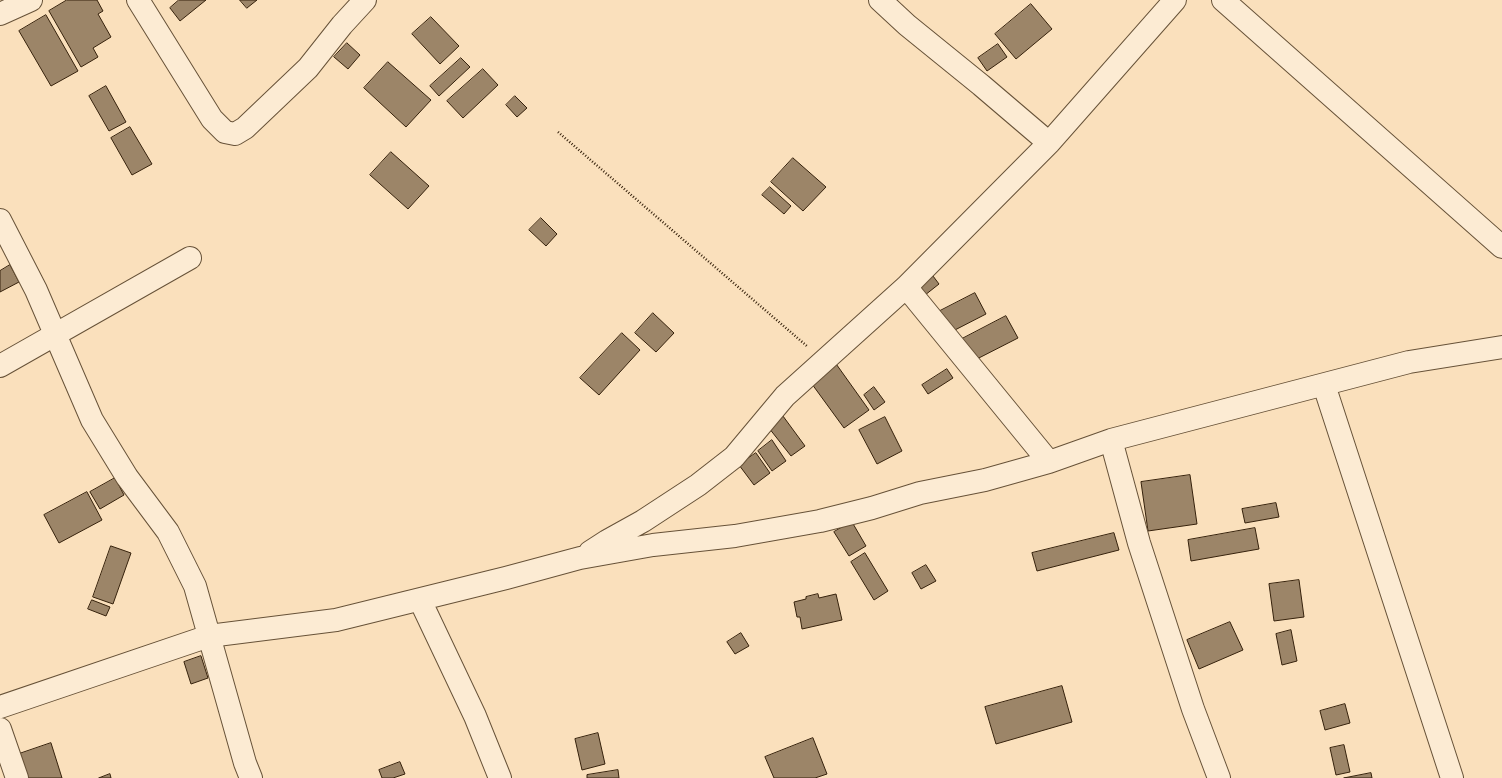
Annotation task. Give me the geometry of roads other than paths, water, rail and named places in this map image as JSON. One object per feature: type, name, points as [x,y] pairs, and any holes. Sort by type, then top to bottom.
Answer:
[{"type":"street","points":[[0,14],[31,0]]},
{"type":"street","points":[[138,0],[212,119],[225,132],[235,134],[245,128],[308,68],[342,25],[365,0]]},
{"type":"street","points":[[880,0],[907,25],[981,85],[1048,143]]},
{"type":"street","points":[[580,558],[643,521],[698,485],[734,457],[785,396],[906,287],[1048,143],[1175,0]]},
{"type":"street","points":[[1223,0],[1502,247]]},
{"type":"street","points":[[0,220],[36,290],[92,420],[127,477],[168,532],[195,586],[245,763],[251,778]]},
{"type":"street","points":[[0,366],[190,258]]},
{"type":"street","points":[[906,287],[1049,462]]},
{"type":"street","points":[[0,707],[209,636],[336,620],[420,600],[580,558],[653,545],[735,536],[820,521],[872,508],[920,493],[985,480],[1049,462],[1111,440],[1408,362],[1502,348]]},
{"type":"street","points":[[1324,385],[1452,778]]},
{"type":"street","points":[[1111,440],[1139,543],[1194,709],[1219,778]]},
{"type":"street","points":[[643,521],[653,545]]},
{"type":"street","points":[[420,600],[475,716],[500,778]]},
{"type":"street","points":[[0,729],[17,778]]}]
